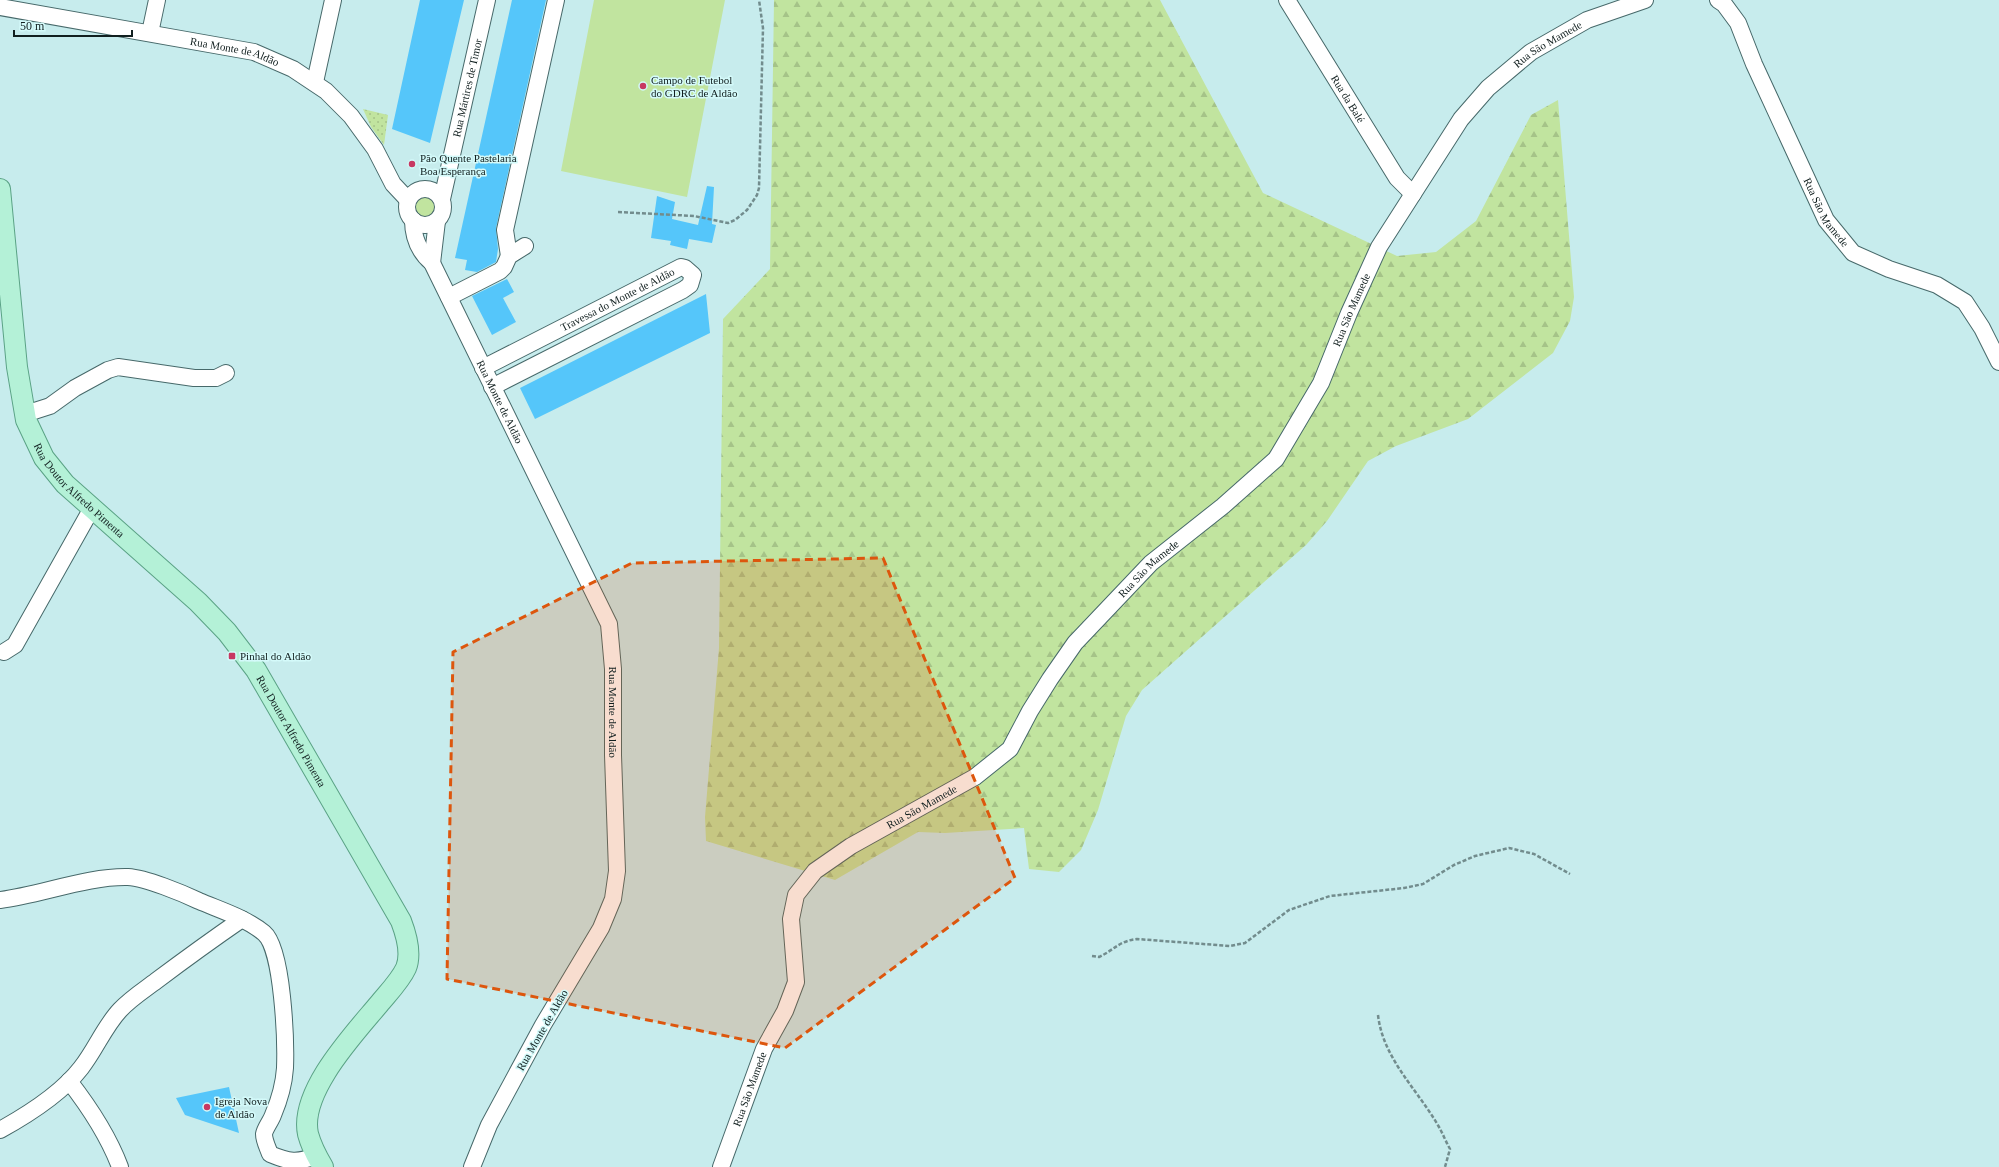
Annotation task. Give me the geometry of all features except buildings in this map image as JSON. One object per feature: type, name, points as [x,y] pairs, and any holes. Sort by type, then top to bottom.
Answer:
[{"type":"main road","name":"Rua Doutor Alfredo Pimenta","points":[[0,189],[17,367],[26,420],[44,458],[65,484],[198,602],[227,632],[256,670],[401,921],[408,941],[407,967],[390,991],[351,1038],[324,1076],[312,1098],[308,1118],[308,1134],[320,1162]]},
{"type":"street","points":[[150,33],[157,0]]},
{"type":"street","points":[[315,82],[333,0]]},
{"type":"street","name":"Rua Mártires de Timor","points":[[442,199],[487,0]]},
{"type":"street","points":[[449,296],[500,271],[504,267],[508,256],[505,230],[556,0]]},
{"type":"street","name":"Rua da Balé","points":[[1287,0],[1397,178],[1413,194]]},
{"type":"street","name":"Rua São Mamede","points":[[721,1167],[764,1049],[785,1011],[796,982],[791,919],[796,895],[815,871],[851,846],[976,777],[1010,749],[1030,711],[1050,678],[1075,643],[1150,563],[1223,506],[1276,459],[1320,384],[1349,313],[1380,247],[1461,119],[1488,88],[1531,52],[1587,20],[1645,0]]},
{"type":"street","name":"Rua São Mamede","points":[[1718,0],[1724,4],[1738,23],[1754,64],[1826,220],[1853,253],[1889,269],[1937,285],[1965,302],[1982,328],[1999,362]]},
{"type":"street","name":"Rua Monte de Aldão","points":[[0,7],[254,52],[293,69],[315,82],[351,116],[374,149],[393,184],[408,200]]},
{"type":"street","points":[[432,263],[437,221],[443,210],[442,199],[433,191],[422,189],[412,195],[408,200],[408,212],[413,220],[420,224],[426,225],[437,221]]},
{"type":"street","name":"Rua Monte de Aldão","points":[[413,220],[413,231],[423,256],[432,263],[449,296],[492,387],[609,624],[613,669],[613,755],[617,871],[613,899],[601,928],[543,1025],[489,1125],[472,1167]]},
{"type":"street","points":[[508,256],[525,246]]},
{"type":"street","name":"Travessa do Monte de Aldão","points":[[483,368],[681,267],[685,268],[693,275],[690,285],[683,290],[492,387]]},
{"type":"street","points":[[25,414],[50,406],[75,388],[108,370],[118,367],[194,378],[216,378],[226,373]]},
{"type":"street","points":[[4,652],[15,646],[92,508]]},
{"type":"street","points":[[0,900],[110,878],[129,877],[142,880],[193,898],[242,920],[265,933],[273,945],[278,964],[285,1040],[284,1069],[274,1114],[264,1133],[265,1142],[270,1154],[284,1160],[320,1162]]},
{"type":"street","points":[[0,1130],[29,1112],[69,1081],[82,1067],[101,1035],[121,1009],[196,951],[242,920]]},
{"type":"street","points":[[69,1081],[87,1104],[103,1130],[120,1167]]},
{"type":"path","points":[[618,212],[694,216],[728,223],[742,216],[753,202],[759,188],[763,28],[759,0]]},
{"type":"path","points":[[1092,956],[1099,957],[1123,942],[1137,939],[1230,946],[1244,943],[1289,910],[1330,896],[1404,888],[1423,884],[1454,865],[1475,856],[1509,848],[1534,854],[1570,874]]},
{"type":"path","points":[[1378,1015],[1380,1030],[1388,1051],[1439,1127],[1450,1149],[1445,1167]]},
{"type":"highlighted area","points":[[883,558],[1015,878],[785,1048],[447,979],[453,652],[632,563]]},
{"type":"green space","name":"Campo de Futebol do GDRC de Aldão","points":[[594,0],[725,0],[687,197],[561,171]]},
{"type":"green space","points":[[774,0],[1160,0],[1263,193],[1397,256],[1436,252],[1476,221],[1531,115],[1558,100],[1574,297],[1570,321],[1553,353],[1468,419],[1396,446],[1368,461],[1327,521],[1306,545],[1142,690],[1126,716],[1098,810],[1081,850],[1059,872],[1029,869],[1024,828],[945,833],[918,832],[835,880],[706,841],[705,817],[719,648],[723,319],[770,269]]},
{"type":"green space","points":[[363,109],[388,115],[384,145],[371,127]]},
{"type":"green space","points":[[425,196],[433,199],[436,207],[433,215],[425,218],[417,215],[414,207],[417,199]]},
{"type":"place","name":"Campo de Futebol do GDRC de Aldão","points":[[643,86]]},
{"type":"place","name":"Pão Quente Pastelaria Boa Esperança","points":[[412,164]]},
{"type":"place","name":"Pinhal do Aldão","points":[[232,656]]},
{"type":"place","name":"Igreja Nova de Aldão","points":[[207,1107]]}]
